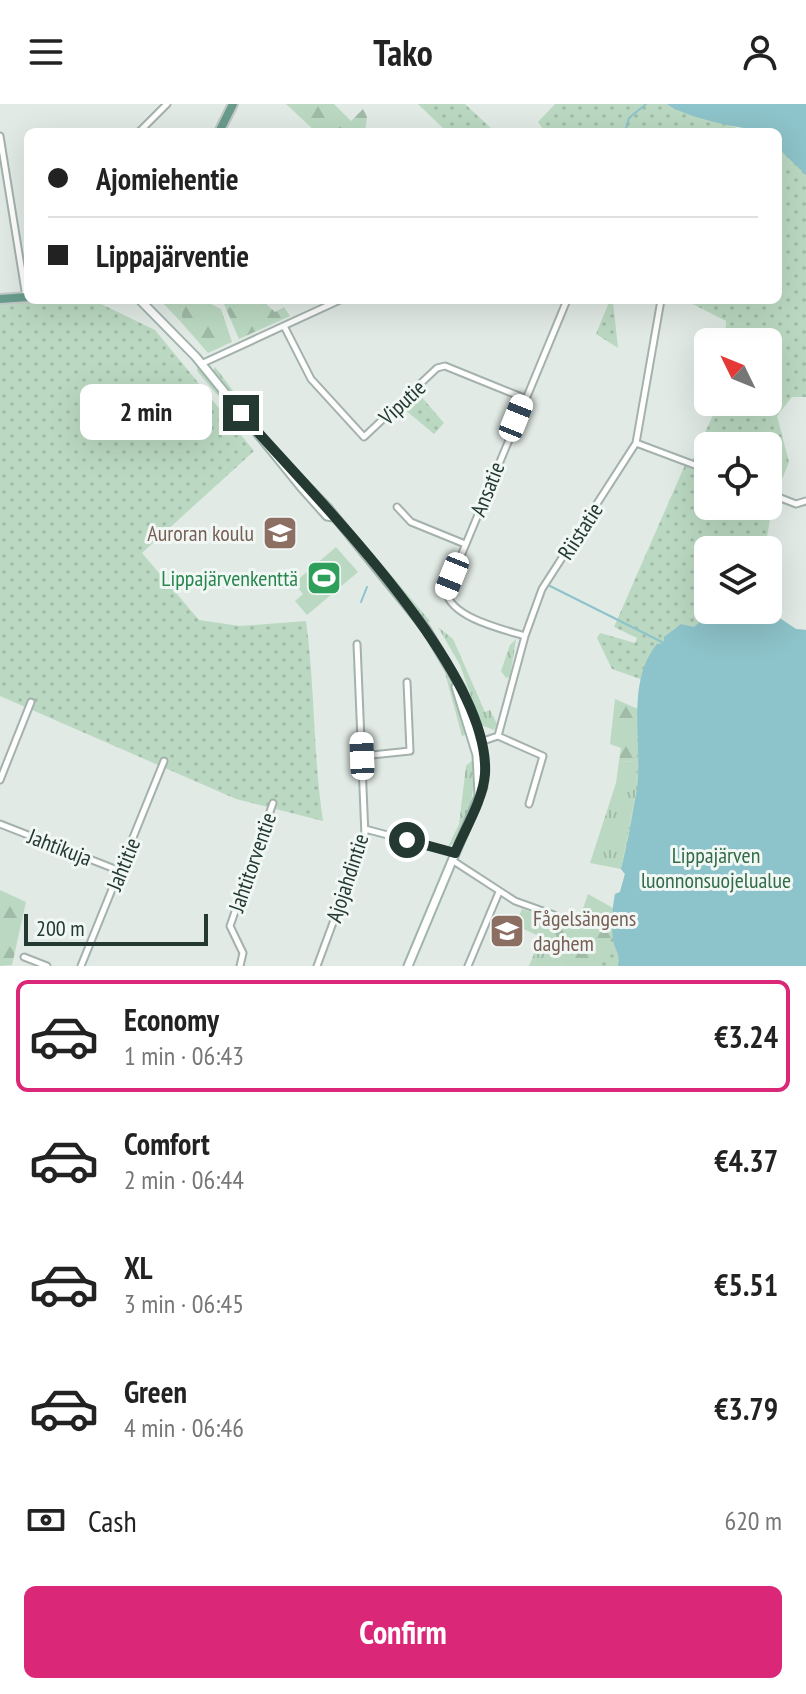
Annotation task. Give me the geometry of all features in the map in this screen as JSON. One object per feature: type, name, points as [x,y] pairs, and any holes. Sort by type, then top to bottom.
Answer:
[{"type":"main road","points":[[221,128],[233,104]]},
{"type":"main road","points":[[0,299],[24,297]]},
{"type":"main road","points":[[145,304],[201,364],[289,468],[297,472],[426,629],[454,677],[477,743],[479,795],[408,966]]},
{"type":"main road","points":[[151,304],[154,312]]},
{"type":"street","points":[[143,128],[167,104]]},
{"type":"street","points":[[0,136],[24,279]]},
{"type":"street","points":[[201,364],[331,304]]},
{"type":"street","name":"Ansatie","points":[[525,636],[465,614],[448,600],[446,592],[565,304]]},
{"type":"street","name":"Riistatie","points":[[498,736],[525,636],[542,589],[636,443],[660,304]]},
{"type":"street","name":"Viputie","points":[[284,326],[311,379],[364,437],[437,368],[445,366],[524,398]]},
{"type":"street","points":[[636,443],[694,465]]},
{"type":"street","points":[[782,498],[796,504],[806,501]]},
{"type":"street","points":[[397,507],[411,522],[465,544]]},
{"type":"street","name":"Ajojahdintie","points":[[317,966],[365,829],[357,644]]},
{"type":"street","points":[[362,756],[410,751],[407,682]]},
{"type":"street","points":[[0,780],[31,702]]},
{"type":"street","points":[[477,743],[498,736],[543,756],[529,804]]},
{"type":"street","name":"Jahtitie","points":[[81,966],[164,761]]},
{"type":"street","name":"Jahtitorventie","points":[[240,966],[243,953],[230,926],[273,803]]},
{"type":"street","name":"Jahtikuja","points":[[0,824],[120,871]]},
{"type":"street","points":[[365,829],[454,857],[499,892],[523,905],[554,915]]},
{"type":"street","points":[[468,966],[499,892]]},
{"type":"street","points":[[24,957],[47,966]]},
{"type":"green space","points":[[286,104],[334,104],[351,121],[363,109],[367,117],[366,128],[312,128]]},
{"type":"green space","points":[[418,104],[465,104],[491,128],[443,128]]},
{"type":"green space","points":[[555,104],[690,104],[699,115],[737,128],[542,128],[538,122]]},
{"type":"green space","points":[[806,104],[806,397],[792,397],[782,410],[782,328],[726,328],[726,321],[693,304],[782,304],[782,128]]},
{"type":"green space","points":[[0,304],[101,304],[155,330],[254,451],[142,553],[199,620],[240,626],[306,621],[323,821],[236,799],[0,696]]},
{"type":"green space","points":[[164,304],[183,304],[181,322]]},
{"type":"green space","points":[[183,304],[211,304],[221,309],[232,342],[208,353],[181,322]]},
{"type":"green space","points":[[224,304],[264,311],[257,304],[266,304],[275,312],[284,307],[290,316],[239,339]]},
{"type":"green space","points":[[257,304],[264,311],[250,326],[228,305]]},
{"type":"green space","points":[[608,304],[613,304],[618,348],[596,334]]},
{"type":"green space","points":[[198,364],[263,444],[261,446],[197,371]]},
{"type":"green space","points":[[215,367],[263,430],[213,371]]},
{"type":"green space","points":[[419,394],[444,423],[434,434],[404,409]]},
{"type":"green space","points":[[713,416],[777,416],[781,432],[705,432]]},
{"type":"green space","points":[[782,435],[789,462],[782,479]]},
{"type":"green space","name":"Lippajärven luonnonsuojelualue","points":[[685,465],[694,469],[694,520],[770,520],[767,536],[694,536],[694,624],[782,624],[782,620],[796,629],[806,630],[806,966],[596,966],[612,937],[615,894],[620,892],[625,874],[621,869],[636,791],[638,709],[643,680],[612,669],[597,638],[600,633],[635,643],[637,638],[614,627]]},
{"type":"green space","points":[[342,517],[430,621],[427,624],[342,524]]},
{"type":"green space","name":"Lippajärvenkenttä","points":[[336,547],[358,572],[307,615],[295,601],[303,594],[294,583]]},
{"type":"green space","points":[[438,627],[453,639],[485,712],[490,710],[497,724],[494,730],[481,725],[460,665]]},
{"type":"green space","points":[[516,639],[510,677],[506,678],[501,671],[510,645]]},
{"type":"green space","points":[[445,673],[455,688],[467,734],[462,736]]},
{"type":"green space","points":[[615,699],[638,709],[637,762],[619,761],[621,748],[610,744]]},
{"type":"green space","points":[[475,758],[473,793],[467,820],[456,841],[448,847],[459,824],[466,766]]},
{"type":"green space","points":[[619,761],[637,762],[636,791],[621,869],[590,863],[616,783]]},
{"type":"green space","points":[[0,890],[26,902],[12,965],[0,966]]},
{"type":"green space","points":[[588,894],[613,908],[618,966],[561,966],[567,945],[548,928],[550,918],[556,914],[579,920]]},
{"type":"green space","points":[[522,909],[550,918],[548,928],[568,945],[561,966],[529,966],[541,937],[515,925]]},
{"type":"water","points":[[667,104],[806,104],[806,175],[782,152],[782,128],[744,128]]},
{"type":"water","name":"Lippajärven luonnonsuojelualue","points":[[782,620],[796,629],[806,630],[806,966],[618,966],[612,935],[613,911],[615,894],[620,892],[625,874],[621,869],[637,790],[637,714],[641,677],[647,660],[657,644],[664,643],[664,637],[681,624],[694,627],[698,624],[782,624]]},
{"type":"waterway","points":[[626,128],[629,118],[646,104]]},
{"type":"waterway","points":[[550,586],[664,643]]},
{"type":"waterway","points":[[361,602],[367,587]]},
{"type":"place","name":"Auroran koulu","points":[[280,533]]},
{"type":"place","name":"Lippajärvenkenttä","points":[[324,578]]},
{"type":"place","name":"Fågelsängens daghem","points":[[507,931]]},
{"type":"route","points":[[241,413],[331,511],[426,629],[461,688],[484,753],[483,787],[455,853],[407,840]]}]
